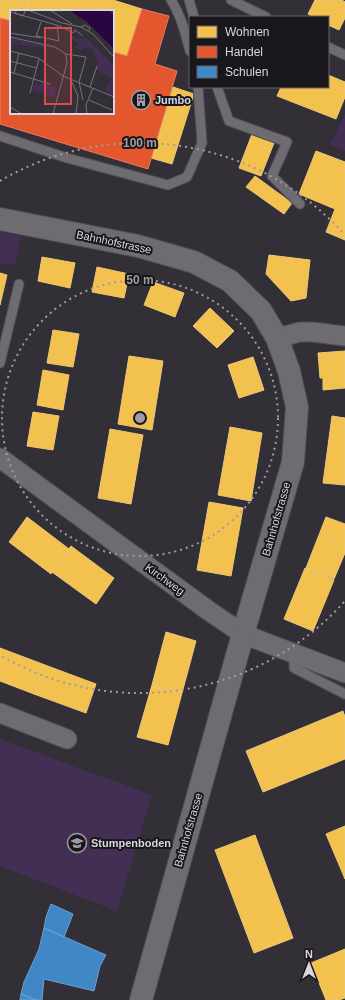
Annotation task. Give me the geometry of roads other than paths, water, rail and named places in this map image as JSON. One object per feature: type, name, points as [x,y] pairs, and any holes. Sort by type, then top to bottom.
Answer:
[{"type":"street","name":"Bahnhofstrasse","points":[[0,219],[138,246],[194,262],[230,280],[260,311],[277,338],[289,370],[297,407],[293,462],[243,634],[141,1000]]},
{"type":"street","points":[[277,338],[300,332],[345,336]]},
{"type":"street","name":"Kirchweg","points":[[0,458],[209,612],[243,634],[294,653],[344,668]]},
{"type":"street","points":[[0,713],[68,738]]},
{"type":"lane","points":[[171,0],[177,9],[189,48]]},
{"type":"lane","points":[[189,0],[194,16]]},
{"type":"lane","points":[[231,0],[264,16]]},
{"type":"lane","points":[[329,47],[345,55]]},
{"type":"lane","points":[[0,136],[67,158],[168,185],[187,177],[202,143],[198,88]]},
{"type":"lane","points":[[217,88],[229,121],[287,142],[272,176],[300,204]]},
{"type":"lane","points":[[0,363],[19,284]]},
{"type":"lane","points":[[294,653],[294,668],[345,694]]},
{"type":"place","name":"Jumbo","points":[[141,100]]},
{"type":"place","name":"Stumpenboden","points":[[77,843]]}]
